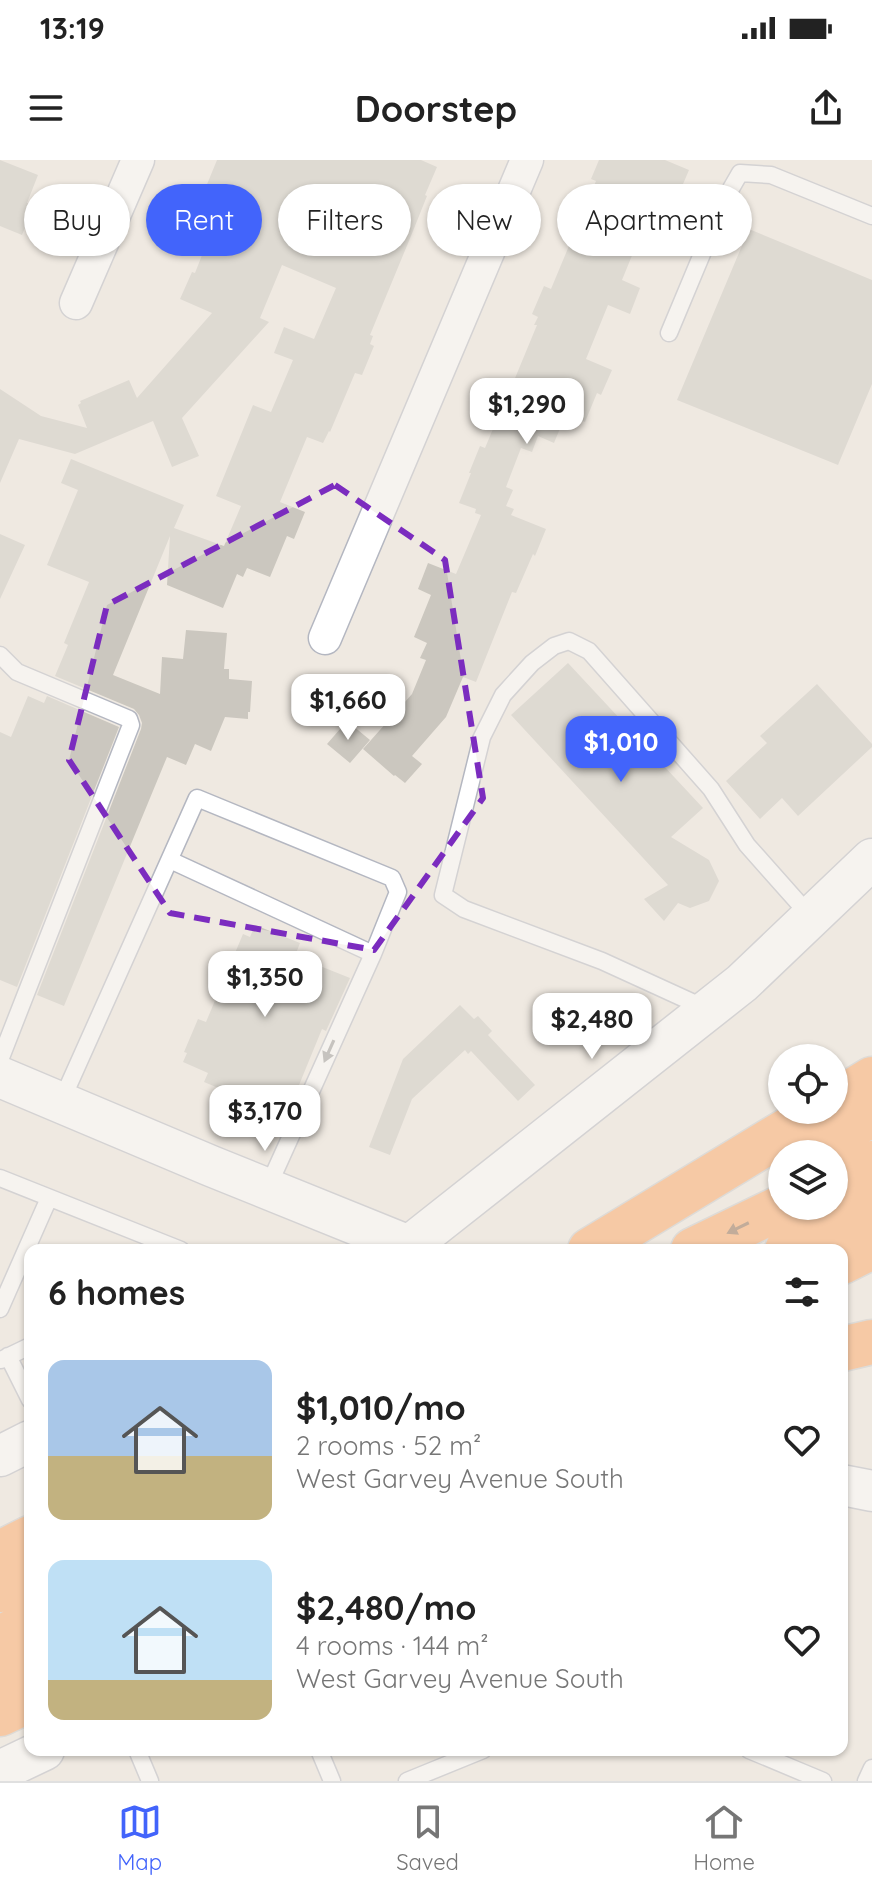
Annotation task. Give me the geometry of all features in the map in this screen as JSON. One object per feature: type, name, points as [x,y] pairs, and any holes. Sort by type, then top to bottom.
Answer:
[{"type":"highway","points":[[848,1094],[872,1079]]},
{"type":"highway","points":[[823,1140],[872,1115]]},
{"type":"highway","points":[[600,1244],[798,1124]]},
{"type":"highway","points":[[848,1174],[872,1163]]},
{"type":"highway","points":[[619,1244],[768,1168]]},
{"type":"highway","points":[[799,1244],[872,1208]]},
{"type":"highway","points":[[705,1244],[768,1214]]},
{"type":"highway","points":[[848,1259],[872,1247]]},
{"type":"highway","points":[[0,1553],[24,1541]]},
{"type":"highway","points":[[0,1590],[24,1578]]},
{"type":"highway","points":[[0,1638],[24,1626]]},
{"type":"highway","points":[[0,1676],[24,1664]]},
{"type":"highway","points":[[0,1714],[24,1703]]},
{"type":"street","points":[[76,303],[138,160]]},
{"type":"street","points":[[325,638],[527,160]]},
{"type":"street","points":[[411,1244],[742,983],[872,859]]},
{"type":"street","points":[[0,1077],[397,1244]]},
{"type":"street","points":[[0,1456],[24,1444]]},
{"type":"street","points":[[848,1486],[872,1491]]},
{"type":"street","points":[[0,1771],[31,1756]]},
{"type":"lane","points":[[669,333],[725,199],[740,173],[771,175],[872,216]]},
{"type":"lane","points":[[709,1010],[602,961],[464,909],[443,895],[482,737],[503,695],[532,663],[554,646],[569,641],[589,651],[711,789],[747,845],[811,917]]},
{"type":"lane","points":[[0,655],[17,672],[129,719],[131,725],[0,1060]]},
{"type":"lane","points":[[61,1102],[197,798],[392,878],[398,892],[267,1189]]},
{"type":"lane","points":[[170,860],[373,954]]},
{"type":"lane","points":[[0,1178],[166,1244]]},
{"type":"lane","points":[[29,1244],[49,1198]]},
{"type":"lane","points":[[0,1309],[24,1255]]},
{"type":"lane","points":[[24,1349],[4,1358],[24,1390]]},
{"type":"lane","points":[[140,1756],[150,1781]]},
{"type":"lane","points":[[322,1756],[332,1781]]},
{"type":"lane","points":[[407,1781],[468,1756]]},
{"type":"lane","points":[[763,1756],[823,1781]]},
{"type":"lane","points":[[866,1781],[872,1768]]},
{"type":"highlighted area","points":[[335,485],[445,560],[483,798],[374,950],[170,913],[69,760],[107,605]]},
{"type":"building","points":[[0,160],[38,175],[34,184],[24,184],[22,235],[0,226]]},
{"type":"building","points":[[217,160],[421,160],[437,167],[427,184],[427,196],[411,235],[411,184],[278,184],[278,256],[402,256],[370,335],[373,336],[370,344],[374,346],[362,375],[355,373],[323,443],[307,437],[280,502],[305,512],[294,539],[287,536],[270,577],[247,568],[243,577],[237,574],[223,608],[167,585],[170,536],[113,675],[160,694],[162,657],[183,659],[186,630],[227,633],[224,669],[229,669],[229,679],[252,681],[250,712],[248,719],[225,717],[211,751],[195,744],[186,765],[167,757],[64,1006],[37,995],[142,723],[134,709],[55,676],[68,645],[64,643],[89,582],[47,565],[78,490],[61,483],[71,459],[184,505],[174,528],[224,546],[241,506],[216,496],[253,405],[271,412],[293,360],[274,353],[284,327],[314,339],[336,288],[282,265],[260,318],[269,322],[182,418],[199,456],[172,467],[153,421],[75,454],[19,439],[0,483],[0,389],[41,416],[87,428],[78,405],[80,401],[129,380],[137,398],[212,313],[180,299],[202,256],[262,256],[262,184],[207,184]]},
{"type":"building","points":[[599,160],[665,160],[689,170],[683,184],[595,184],[596,181],[591,179]]},
{"type":"building","points":[[752,230],[872,280],[872,384],[838,465],[677,400],[738,256],[752,256]]},
{"type":"building","points":[[565,256],[632,256],[622,280],[640,288],[630,314],[608,305],[586,359],[612,370],[601,395],[597,393],[585,422],[566,414],[554,443],[538,436],[532,452],[521,448],[506,487],[513,490],[506,506],[514,509],[511,515],[546,529],[516,593],[512,592],[476,682],[463,677],[446,717],[412,756],[422,764],[405,783],[363,749],[412,694],[426,660],[420,658],[427,643],[414,637],[431,595],[418,589],[428,563],[456,574],[481,515],[475,513],[476,509],[459,503],[469,473],[480,446],[485,448],[510,381],[513,383],[537,325],[534,325],[538,317],[532,314],[544,286],[551,289]]},
{"type":"building","points":[[0,534],[25,545],[0,599]]},
{"type":"building","points":[[568,663],[703,808],[671,837],[709,860],[719,881],[709,901],[690,908],[678,903],[664,921],[644,899],[668,885],[511,715]]},
{"type":"building","points":[[817,684],[872,747],[798,816],[782,798],[760,819],[726,781],[767,743],[760,736]]},
{"type":"building","points":[[28,696],[44,703],[47,696],[119,727],[17,987],[0,980],[0,732],[11,737]]},
{"type":"building","points":[[347,721],[370,740],[350,763],[327,744]]},
{"type":"building","points":[[255,925],[300,943],[295,956],[350,978],[326,1031],[322,1029],[290,1107],[231,1086],[228,1092],[204,1082],[208,1073],[183,1062],[198,1019],[206,1022],[243,934],[250,937]]},
{"type":"building","points":[[460,1005],[474,1019],[478,1016],[492,1031],[488,1035],[535,1085],[518,1101],[471,1051],[468,1054],[465,1050],[412,1099],[390,1155],[369,1147],[403,1059]]}]
